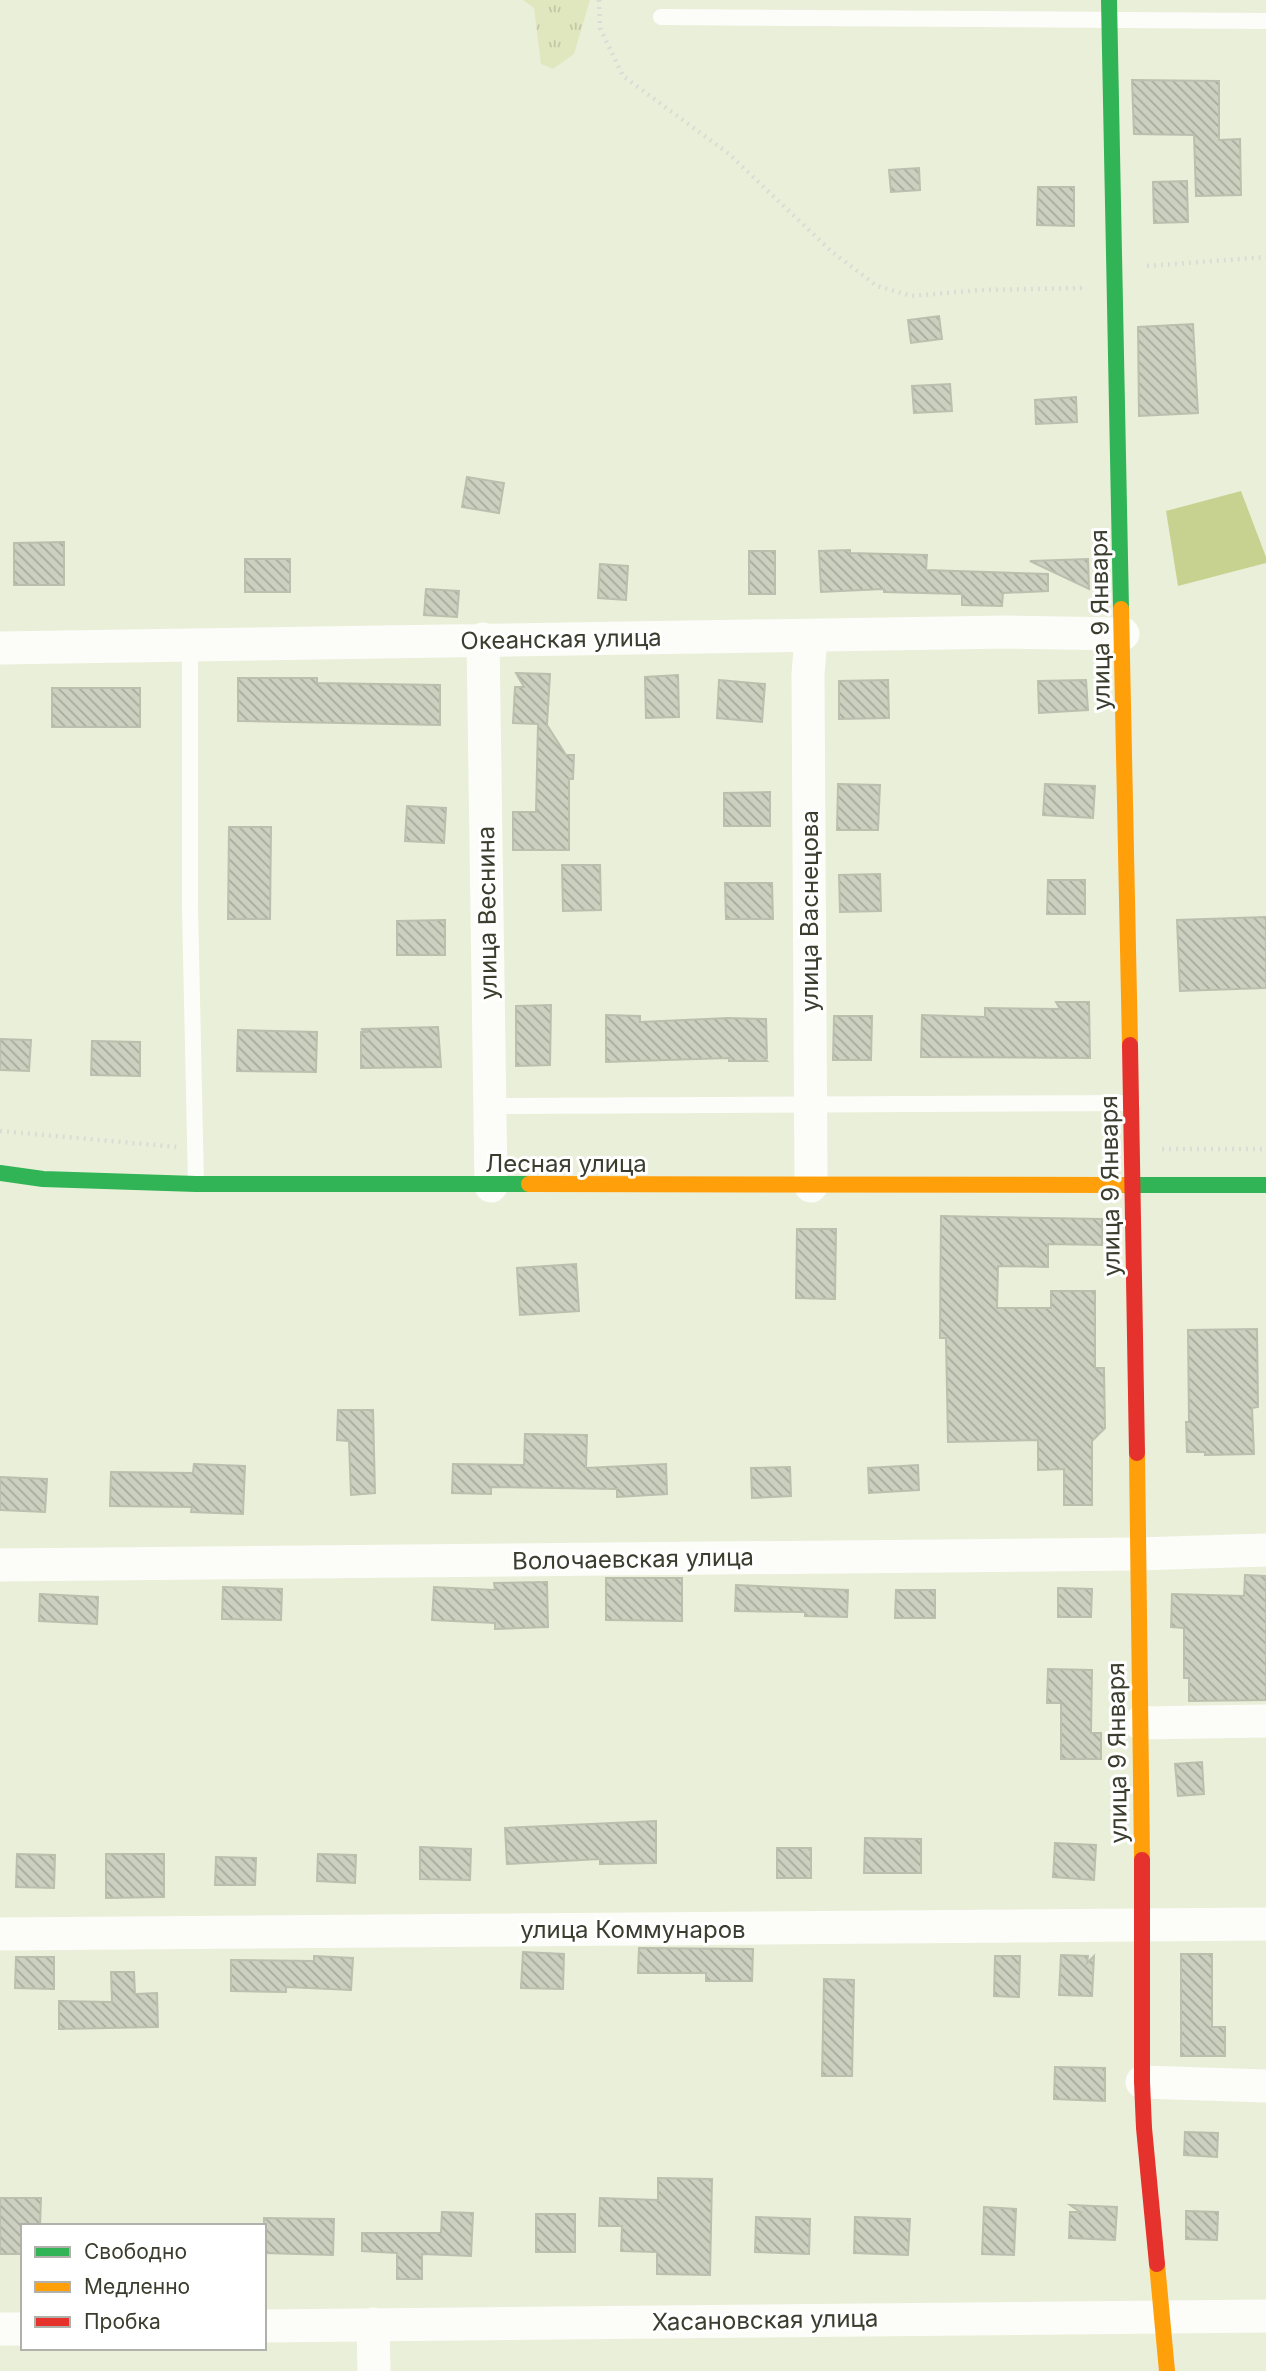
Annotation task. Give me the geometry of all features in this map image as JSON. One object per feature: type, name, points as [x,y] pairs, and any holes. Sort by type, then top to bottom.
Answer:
[{"type":"street","name":"улица 9 Января","points":[[1110,0],[1133,1149],[1143,1925],[1142,2082],[1160,2316],[1167,2371]]},
{"type":"street","name":"Океанская улица","points":[[0,648],[1008,632],[1123,634]]},
{"type":"street","name":"улица Васнецова","points":[[811,636],[808,675],[811,1185]]},
{"type":"street","name":"улица Веснина","points":[[483,639],[491,1186]]},
{"type":"street","name":"Лесная улица","points":[[0,1173],[43,1179],[196,1184],[1266,1185]]},
{"type":"street","name":"Волочаевская улица","points":[[0,1565],[1138,1554],[1266,1550]]},
{"type":"street","points":[[1140,1723],[1266,1721]]},
{"type":"street","name":"улица Коммунаров","points":[[0,1934],[1266,1924]]},
{"type":"street","points":[[1142,2082],[1266,2086]]},
{"type":"street","name":"Хасановская улица","points":[[266,2326],[1266,2316]]},
{"type":"street","points":[[373,2324],[374,2371]]},
{"type":"street","points":[[0,2329],[21,2329]]},
{"type":"lane","points":[[661,17],[1266,21]]},
{"type":"lane","points":[[190,646],[190,908],[196,1184]]},
{"type":"lane","points":[[490,1106],[1132,1103]]},
{"type":"path","points":[[599,0],[600,28],[623,76],[729,154],[831,251],[877,286],[912,296],[981,290],[1066,289],[1115,285]]},
{"type":"path","points":[[1115,268],[1266,257]]},
{"type":"path","points":[[0,1131],[194,1149]]},
{"type":"path","points":[[1133,1149],[1266,1149]]},
{"type":"green space","points":[[523,0],[590,0],[574,54],[553,69],[541,64],[534,8]]},
{"type":"shaded area","points":[[1241,491],[1266,563],[1178,586],[1166,511]]},
{"type":"building","points":[[1132,80],[1219,81],[1219,140],[1240,139],[1241,195],[1196,196],[1194,135],[1134,134]]},
{"type":"building","points":[[919,168],[920,190],[891,192],[889,170]]},
{"type":"building","points":[[1187,181],[1188,222],[1154,223],[1153,182]]},
{"type":"building","points":[[1038,187],[1074,187],[1074,226],[1037,225]]},
{"type":"building","points":[[939,316],[942,339],[911,343],[908,320]]},
{"type":"building","points":[[1193,324],[1198,413],[1139,416],[1138,327]]},
{"type":"building","points":[[950,384],[952,411],[914,413],[912,386]]},
{"type":"building","points":[[1076,397],[1077,422],[1036,424],[1035,400]]},
{"type":"building","points":[[467,477],[504,483],[499,513],[462,507]]},
{"type":"building","points":[[64,542],[64,585],[14,585],[14,543]]},
{"type":"building","points":[[850,550],[850,553],[927,555],[926,570],[1048,574],[1048,591],[1003,593],[1002,606],[962,605],[962,594],[884,592],[884,589],[821,592],[819,551]]},
{"type":"building","points":[[749,551],[775,551],[775,594],[749,594]]},
{"type":"building","points":[[245,559],[290,559],[290,592],[245,592]]},
{"type":"building","points":[[1088,559],[1089,589],[1030,561]]},
{"type":"building","points":[[600,564],[628,566],[626,600],[598,598]]},
{"type":"building","points":[[426,589],[459,591],[457,617],[424,615]]},
{"type":"building","points":[[516,673],[550,674],[547,725],[566,755],[574,755],[573,779],[569,779],[569,850],[513,850],[513,812],[536,812],[538,724],[513,723],[515,687],[524,687]]},
{"type":"building","points":[[678,675],[679,717],[646,718],[645,677]]},
{"type":"building","points":[[238,678],[317,678],[317,683],[440,685],[440,725],[238,721]]},
{"type":"building","points":[[719,680],[765,684],[762,722],[717,718]]},
{"type":"building","points":[[888,680],[889,718],[839,719],[839,681]]},
{"type":"building","points":[[1086,680],[1088,710],[1039,713],[1038,681]]},
{"type":"building","points":[[52,688],[140,688],[140,727],[52,727]]},
{"type":"building","points":[[838,784],[880,785],[878,830],[837,830]]},
{"type":"building","points":[[1045,784],[1095,786],[1093,818],[1043,815]]},
{"type":"building","points":[[770,792],[770,826],[724,826],[724,793]]},
{"type":"building","points":[[407,806],[446,808],[444,843],[405,841]]},
{"type":"building","points":[[229,827],[271,827],[270,919],[228,919]]},
{"type":"building","points":[[562,865],[600,865],[601,910],[563,911]]},
{"type":"building","points":[[880,874],[881,911],[840,912],[839,875]]},
{"type":"building","points":[[1048,880],[1085,880],[1085,914],[1047,914]]},
{"type":"building","points":[[725,883],[772,883],[773,919],[726,919]]},
{"type":"building","points":[[1266,917],[1266,988],[1180,991],[1177,920]]},
{"type":"building","points":[[445,920],[445,955],[397,955],[397,921]]},
{"type":"building","points":[[1056,1002],[1089,1002],[1090,1058],[921,1057],[922,1015],[985,1017],[985,1008],[1060,1009]]},
{"type":"building","points":[[551,1005],[550,1065],[516,1066],[516,1006]]},
{"type":"building","points":[[606,1015],[640,1016],[640,1022],[766,1019],[767,1058],[764,1058],[767,1061],[729,1061],[729,1058],[606,1062]]},
{"type":"building","points":[[834,1016],[872,1016],[871,1060],[833,1060]]},
{"type":"building","points":[[438,1027],[441,1067],[361,1068],[361,1032],[368,1032],[361,1029]]},
{"type":"building","points":[[238,1030],[317,1032],[316,1072],[237,1071]]},
{"type":"building","points":[[0,1039],[31,1040],[29,1071],[0,1070]]},
{"type":"building","points":[[92,1041],[140,1042],[140,1076],[91,1075]]},
{"type":"building","points":[[941,1216],[1102,1219],[1102,1245],[1048,1244],[1048,1267],[998,1266],[997,1308],[1051,1308],[1051,1291],[1095,1291],[1095,1368],[1104,1368],[1105,1428],[1092,1441],[1092,1505],[1064,1505],[1064,1469],[1038,1470],[1038,1440],[948,1442],[946,1338],[940,1338]]},
{"type":"building","points":[[797,1229],[836,1229],[835,1299],[796,1298]]},
{"type":"building","points":[[576,1264],[579,1311],[520,1315],[517,1268]]},
{"type":"building","points":[[1257,1329],[1258,1407],[1252,1408],[1254,1454],[1205,1455],[1205,1452],[1187,1452],[1188,1330]]},
{"type":"building","points":[[338,1410],[373,1410],[375,1493],[351,1495],[349,1441],[337,1440]]},
{"type":"building","points":[[525,1434],[587,1435],[586,1468],[666,1464],[667,1494],[617,1497],[617,1489],[491,1487],[491,1494],[452,1493],[453,1464],[524,1465]]},
{"type":"building","points":[[194,1464],[245,1466],[243,1514],[191,1512],[192,1507],[110,1506],[111,1472],[193,1473]]},
{"type":"building","points":[[918,1465],[919,1490],[869,1493],[868,1468]]},
{"type":"building","points":[[790,1467],[791,1496],[752,1498],[751,1468]]},
{"type":"building","points":[[0,1477],[47,1479],[45,1512],[0,1510]]},
{"type":"building","points":[[1245,1575],[1266,1576],[1266,1700],[1189,1701],[1189,1678],[1184,1678],[1184,1628],[1171,1627],[1172,1594],[1244,1596]]},
{"type":"building","points":[[606,1578],[682,1578],[682,1621],[606,1620]]},
{"type":"building","points":[[547,1582],[548,1627],[495,1629],[495,1623],[432,1620],[434,1587],[495,1590],[494,1583]]},
{"type":"building","points":[[736,1585],[848,1590],[847,1617],[805,1616],[805,1612],[735,1611]]},
{"type":"building","points":[[223,1587],[282,1589],[281,1620],[222,1619]]},
{"type":"building","points":[[1058,1588],[1092,1589],[1091,1617],[1058,1617]]},
{"type":"building","points":[[896,1590],[935,1590],[935,1618],[895,1618]]},
{"type":"building","points":[[40,1594],[98,1597],[97,1624],[39,1621]]},
{"type":"building","points":[[1048,1669],[1092,1670],[1091,1733],[1101,1733],[1101,1759],[1061,1759],[1061,1703],[1047,1703]]},
{"type":"building","points":[[1202,1762],[1204,1794],[1178,1796],[1175,1764]]},
{"type":"building","points":[[656,1821],[656,1863],[600,1864],[600,1859],[507,1864],[505,1828]]},
{"type":"building","points":[[865,1838],[921,1839],[921,1873],[864,1873]]},
{"type":"building","points":[[1055,1843],[1096,1845],[1094,1880],[1053,1877]]},
{"type":"building","points":[[420,1847],[471,1849],[470,1880],[420,1879]]},
{"type":"building","points":[[777,1848],[811,1848],[811,1878],[777,1878]]},
{"type":"building","points":[[17,1854],[55,1855],[54,1888],[16,1887]]},
{"type":"building","points":[[106,1854],[164,1854],[164,1897],[106,1898]]},
{"type":"building","points":[[318,1854],[356,1855],[355,1883],[317,1881]]},
{"type":"building","points":[[216,1857],[256,1858],[255,1885],[215,1885]]},
{"type":"building","points":[[639,1948],[753,1949],[752,1981],[706,1981],[706,1973],[638,1973]]},
{"type":"building","points":[[523,1952],[564,1954],[563,1989],[521,1988]]},
{"type":"building","points":[[1181,1954],[1212,1954],[1212,2027],[1225,2027],[1225,2056],[1181,2056]]},
{"type":"building","points":[[1061,1955],[1088,1956],[1087,1963],[1094,1956],[1092,1996],[1059,1995]]},
{"type":"building","points":[[314,1956],[353,1958],[351,1990],[286,1987],[286,1992],[231,1991],[231,1960],[314,1961]]},
{"type":"building","points":[[995,1956],[1020,1956],[1019,1997],[994,1996]]},
{"type":"building","points":[[16,1957],[54,1957],[54,1989],[15,1988]]},
{"type":"building","points":[[111,1972],[134,1972],[135,1994],[157,1993],[158,2027],[59,2029],[59,2001],[112,2002]]},
{"type":"building","points":[[824,1979],[854,1980],[852,2076],[822,2076]]},
{"type":"building","points":[[1055,2067],[1105,2068],[1105,2101],[1054,2099]]},
{"type":"building","points":[[1185,2132],[1218,2133],[1217,2157],[1184,2155]]},
{"type":"building","points":[[658,2178],[712,2179],[710,2275],[657,2274],[657,2252],[621,2251],[622,2226],[599,2226],[600,2198],[658,2200]]},
{"type":"building","points":[[0,2198],[41,2198],[40,2224],[21,2224],[21,2254],[0,2254]]},
{"type":"building","points":[[1070,2205],[1117,2207],[1115,2240],[1069,2238],[1070,2212],[1080,2212]]},
{"type":"building","points":[[984,2207],[1016,2209],[1014,2255],[982,2254]]},
{"type":"building","points":[[1186,2211],[1218,2212],[1217,2240],[1186,2239]]},
{"type":"building","points":[[442,2212],[473,2213],[471,2256],[422,2254],[422,2279],[397,2279],[397,2253],[362,2251],[362,2233],[441,2233]]},
{"type":"building","points":[[536,2214],[575,2214],[575,2252],[536,2252]]},
{"type":"building","points":[[756,2217],[810,2219],[809,2254],[755,2252]]},
{"type":"building","points":[[855,2217],[910,2219],[908,2255],[854,2253]]},
{"type":"building","points":[[264,2218],[334,2219],[333,2255],[266,2253]]},
{"type":"traffic: fast","points":[[1109,0],[1121,609]]},
{"type":"traffic: fast","points":[[0,1173],[43,1179],[196,1184],[529,1184]]},
{"type":"traffic: fast","points":[[1122,1185],[1266,1185]]},
{"type":"traffic: slow","points":[[1121,609],[1130,1045]]},
{"type":"traffic: slow","points":[[529,1184],[1122,1185]]},
{"type":"traffic: slow","points":[[1137,1453],[1142,1860]]},
{"type":"traffic: slow","points":[[1157,2264],[1167,2371]]},
{"type":"traffic: jam","points":[[1130,1045],[1137,1453]]},
{"type":"traffic: jam","points":[[1142,1860],[1142,2082],[1157,2264]]}]
